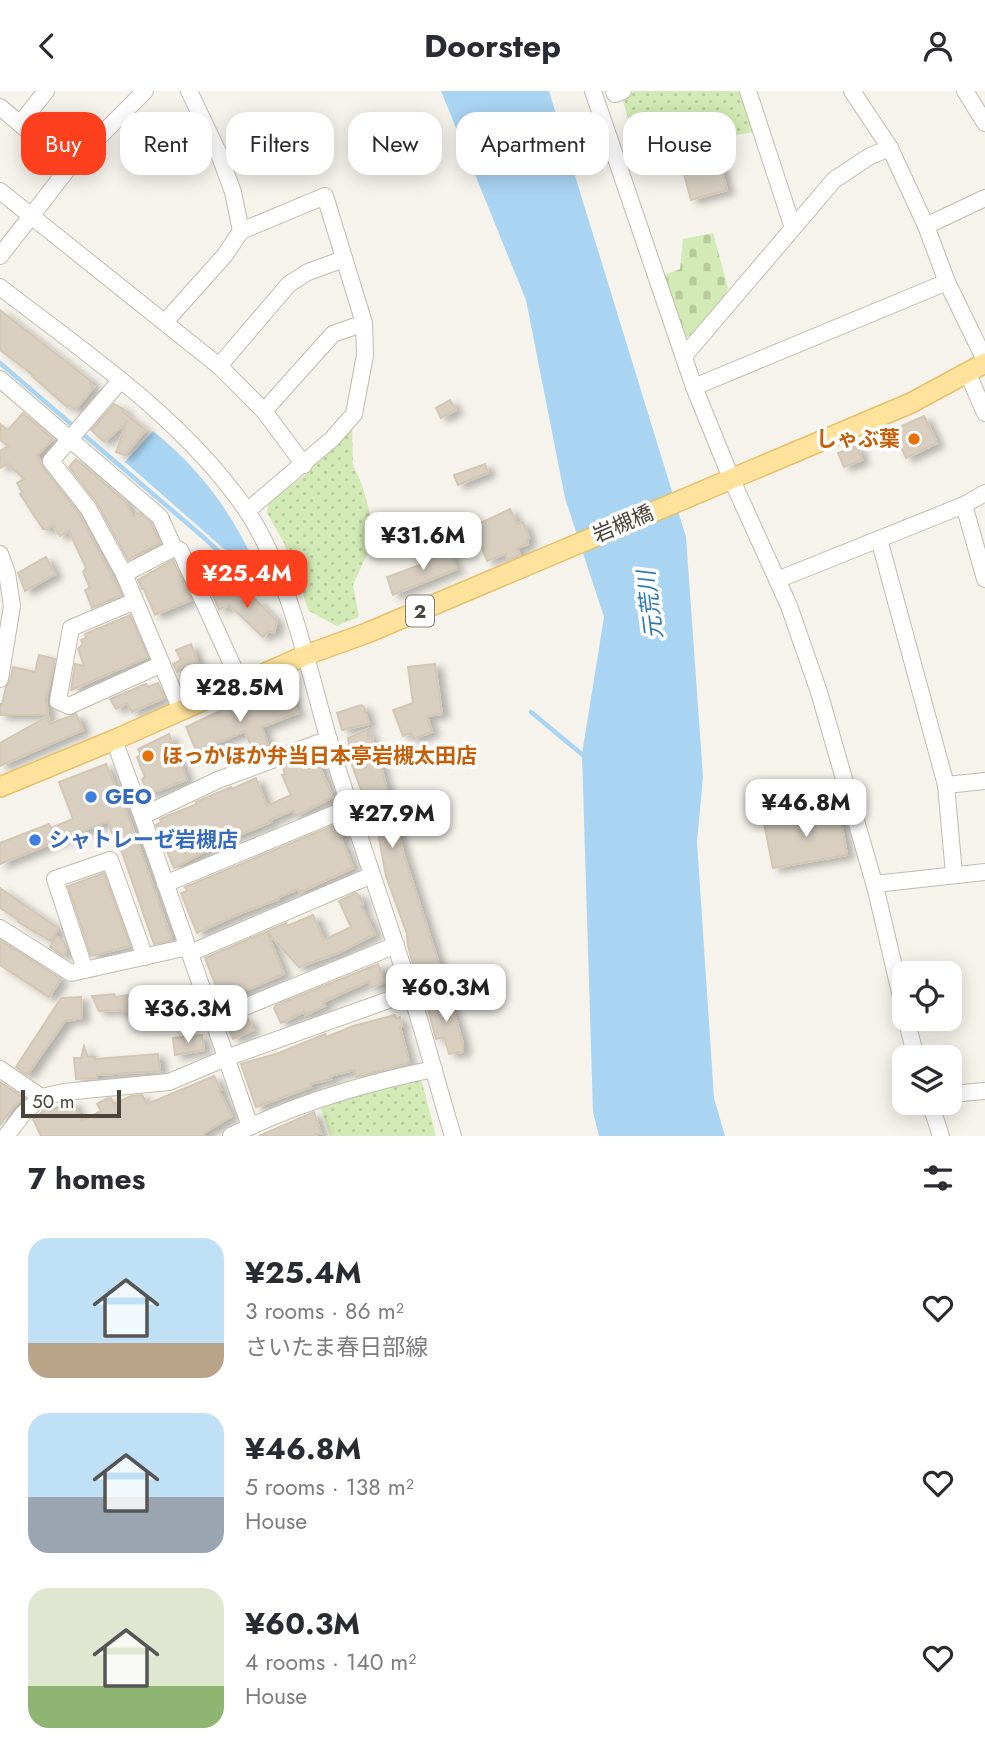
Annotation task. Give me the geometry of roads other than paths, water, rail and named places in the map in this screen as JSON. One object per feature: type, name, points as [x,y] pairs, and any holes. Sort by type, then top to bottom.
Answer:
[{"type":"main road","name":"2","points":[[722,482],[911,403],[968,374],[985,361]]},
{"type":"main road","name":"岩槻橋","points":[[306,655],[367,633],[722,482]]},
{"type":"main road","name":"2","points":[[0,787],[306,655]]},
{"type":"street","points":[[0,107],[20,124],[46,91]]},
{"type":"street","points":[[106,130],[145,91]]},
{"type":"street","points":[[190,91],[233,191],[241,231]]},
{"type":"street","points":[[593,91],[684,355],[722,482],[777,580],[789,606],[819,692],[875,884],[892,961]]},
{"type":"street","points":[[614,91],[615,94],[623,91]]},
{"type":"street","points":[[748,91],[793,228]]},
{"type":"street","points":[[852,91],[890,148],[926,226],[947,282],[985,361]]},
{"type":"street","points":[[965,91],[985,123]]},
{"type":"street","points":[[684,355],[834,180],[870,156],[890,148]]},
{"type":"street","points":[[0,256],[63,175]]},
{"type":"street","points":[[0,191],[219,366],[264,411],[304,465]]},
{"type":"street","points":[[165,322],[225,255],[241,231],[325,196],[364,323],[365,355],[354,414],[304,465],[247,511]]},
{"type":"street","points":[[926,226],[985,198]]},
{"type":"street","points":[[219,366],[289,283],[308,272],[344,259]]},
{"type":"street","points":[[694,387],[947,282]]},
{"type":"street","points":[[0,287],[121,380],[196,446],[247,511],[263,539],[306,655],[329,739],[411,992],[453,1136]]},
{"type":"street","points":[[264,411],[333,334],[364,323]]},
{"type":"street","points":[[968,374],[985,413]]},
{"type":"street","points":[[0,379],[76,433],[160,517],[174,548]]},
{"type":"street","points":[[121,380],[51,461],[88,508],[124,574],[181,710]]},
{"type":"street","points":[[777,580],[964,505],[985,493]]},
{"type":"street","points":[[964,505],[985,579]]},
{"type":"street","points":[[879,539],[946,785],[954,874]]},
{"type":"street","points":[[124,574],[174,548],[180,550],[241,684]]},
{"type":"street","points":[[0,554],[7,573],[12,606],[3,643],[0,679]]},
{"type":"street","points":[[135,601],[71,628],[58,701],[69,706],[162,664]]},
{"type":"street","points":[[142,816],[218,780],[329,739]]},
{"type":"street","points":[[114,740],[250,1126]]},
{"type":"street","points":[[946,785],[985,781]]},
{"type":"street","points":[[164,884],[351,807]]},
{"type":"street","points":[[85,969],[55,879],[110,859],[145,957]]},
{"type":"street","points":[[875,884],[985,872]]},
{"type":"street","points":[[0,928],[71,973],[189,950],[372,875]]},
{"type":"street","points":[[213,1020],[396,945]]},
{"type":"street","points":[[6,1136],[41,1097],[64,1092],[169,1082],[226,1058],[411,992]]},
{"type":"street","points":[[0,1069],[41,1097]]},
{"type":"street","points":[[231,1136],[250,1126],[343,1092],[434,1069]]},
{"type":"street","points":[[962,1093],[985,1091]]},
{"type":"street","points":[[934,1115],[941,1136]]},
{"type":"water","points":[[441,91],[549,91],[555,112],[456,112],[456,128]]},
{"type":"water","name":"元荒川","points":[[475,175],[575,175],[686,537],[703,777],[697,842],[714,1098],[725,1136],[599,1136],[593,1112],[582,754],[604,617],[565,498],[526,300]]},
{"type":"water","points":[[153,431],[189,464],[219,500],[243,539],[264,584],[125,462]]},
{"type":"waterway","points":[[0,363],[202,536],[263,592]]},
{"type":"waterway","points":[[531,712],[584,756]]},
{"type":"place","name":"しゃぶ葉","points":[[914,439]]},
{"type":"place","name":"ほっかほか弁当日本亭岩槻太田店","points":[[148,756]]},
{"type":"place","name":"GEO","points":[[91,797]]},
{"type":"place","name":"シャトレーゼ岩槻店","points":[[35,840]]}]
